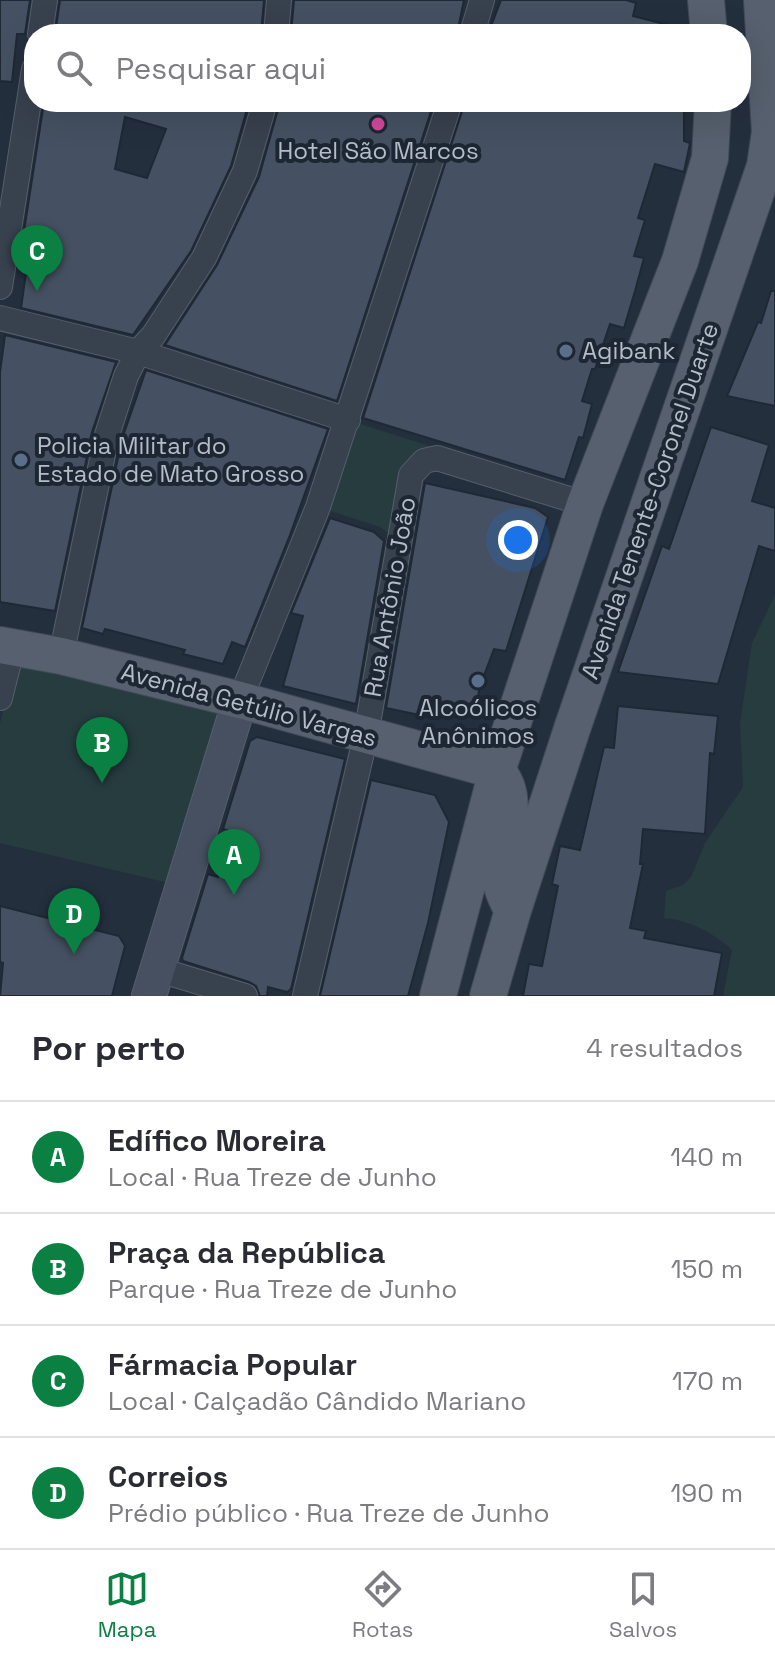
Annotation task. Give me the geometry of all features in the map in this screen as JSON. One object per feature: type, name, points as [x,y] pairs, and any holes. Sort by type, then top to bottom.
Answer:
[{"type":"main road","points":[[706,0],[708,24]]},
{"type":"main road","name":"Avenida Tenente-Coronel Duarte","points":[[488,996],[584,694],[765,166],[770,132],[762,0]]},
{"type":"main road","points":[[438,996],[497,771],[585,504],[680,261],[710,158],[712,112]]},
{"type":"main road","points":[[569,555],[573,593],[550,663],[550,673],[558,684],[584,694]]},
{"type":"main road","name":"Avenida Getúlio Vargas","points":[[6,646],[61,656],[240,700],[497,771]]},
{"type":"main road","points":[[497,771],[509,789],[501,884],[513,910]]},
{"type":"street","points":[[41,24],[45,0]]},
{"type":"street","points":[[277,24],[279,0]]},
{"type":"street","points":[[475,24],[482,0]]},
{"type":"street","points":[[0,287],[27,112]]},
{"type":"street","points":[[61,656],[107,435],[126,376],[138,352],[153,336],[204,258],[245,171],[262,112]]},
{"type":"street","points":[[245,996],[152,983],[240,700],[318,507],[447,112]]},
{"type":"street","points":[[0,318],[138,352],[348,420]]},
{"type":"street","name":"Rua Antônio João","points":[[305,996],[366,735],[410,481],[419,464],[431,458],[448,460],[585,504]]},
{"type":"street","points":[[0,698],[6,646]]},
{"type":"green space","points":[[348,420],[439,449],[431,458],[395,538],[380,527],[318,507]]},
{"type":"green space","points":[[775,595],[775,996],[723,996],[732,950],[701,928],[664,918],[666,891],[683,885],[691,877],[705,843],[743,787],[740,723],[752,643]]},
{"type":"green space","points":[[17,653],[226,713],[173,884],[0,843],[0,723]]},
{"type":"building","points":[[0,0],[30,0],[24,34],[17,34],[12,82],[0,81]]},
{"type":"building","points":[[60,0],[264,0],[262,24],[56,24]]},
{"type":"building","points":[[294,0],[464,0],[459,24],[292,24]]},
{"type":"building","points":[[501,0],[626,0],[636,3],[633,16],[664,24],[492,24]]},
{"type":"building","points":[[42,112],[246,112],[231,166],[191,251],[133,335],[21,308],[28,259],[20,257]],"holes":[[[125,117],[166,129],[147,178],[115,169]]]},
{"type":"building","points":[[277,112],[431,112],[337,401],[165,345],[217,265],[259,177]]},
{"type":"building","points":[[462,112],[684,112],[684,141],[690,143],[684,172],[655,164],[638,218],[645,220],[634,256],[644,258],[635,291],[624,328],[610,324],[595,369],[592,369],[582,401],[592,404],[583,438],[579,437],[565,480],[363,418]]},
{"type":"building","points":[[771,291],[775,291],[775,406],[727,396],[758,322],[761,323]]},
{"type":"building","points":[[5,335],[116,362],[92,432],[55,611],[0,602],[0,372]]},
{"type":"building","points":[[146,370],[328,429],[245,647],[232,642],[223,664],[183,654],[185,650],[105,629],[103,634],[82,628],[122,439]]},
{"type":"building","points":[[711,427],[769,445],[752,501],[775,508],[775,551],[759,546],[718,684],[618,672],[662,546],[669,549]]},
{"type":"building","points":[[425,483],[535,508],[548,517],[506,651],[494,649],[480,686],[475,711],[460,708],[458,718],[435,713],[434,718],[386,708]]},
{"type":"building","points":[[330,518],[374,532],[384,541],[356,704],[283,686],[303,616],[291,613]]},
{"type":"building","points":[[618,706],[718,716],[714,754],[710,753],[705,834],[643,829],[640,864],[643,864],[630,928],[646,931],[644,938],[722,953],[714,996],[523,996],[529,964],[542,966],[558,886],[552,884],[560,846],[580,850],[604,747],[614,748]]},
{"type":"building","points":[[257,737],[345,759],[291,989],[287,992],[268,987],[267,996],[260,996],[256,986],[249,982],[183,961],[182,958],[208,874],[218,877],[232,832],[223,829],[250,741]]},
{"type":"building","points":[[371,780],[435,795],[449,822],[428,923],[408,996],[320,996]]},
{"type":"building","points":[[0,906],[119,936],[125,946],[112,996],[0,996],[3,963],[0,962]]},
{"type":"place","name":"Hotel São Marcos","points":[[378,124]]},
{"type":"place","name":"Fármacia Popular","points":[[37,291]]},
{"type":"place","name":"Agibank","points":[[566,351]]},
{"type":"place","name":"Policia Militar do Estado de Mato Grosso","points":[[21,460]]},
{"type":"place","name":"Alcoólicos Anônimos","points":[[478,681]]},
{"type":"place","name":"Praça da República","points":[[102,783]]},
{"type":"place","name":"Edífico Moreira","points":[[234,895]]},
{"type":"place","name":"Correios","points":[[74,954]]}]
